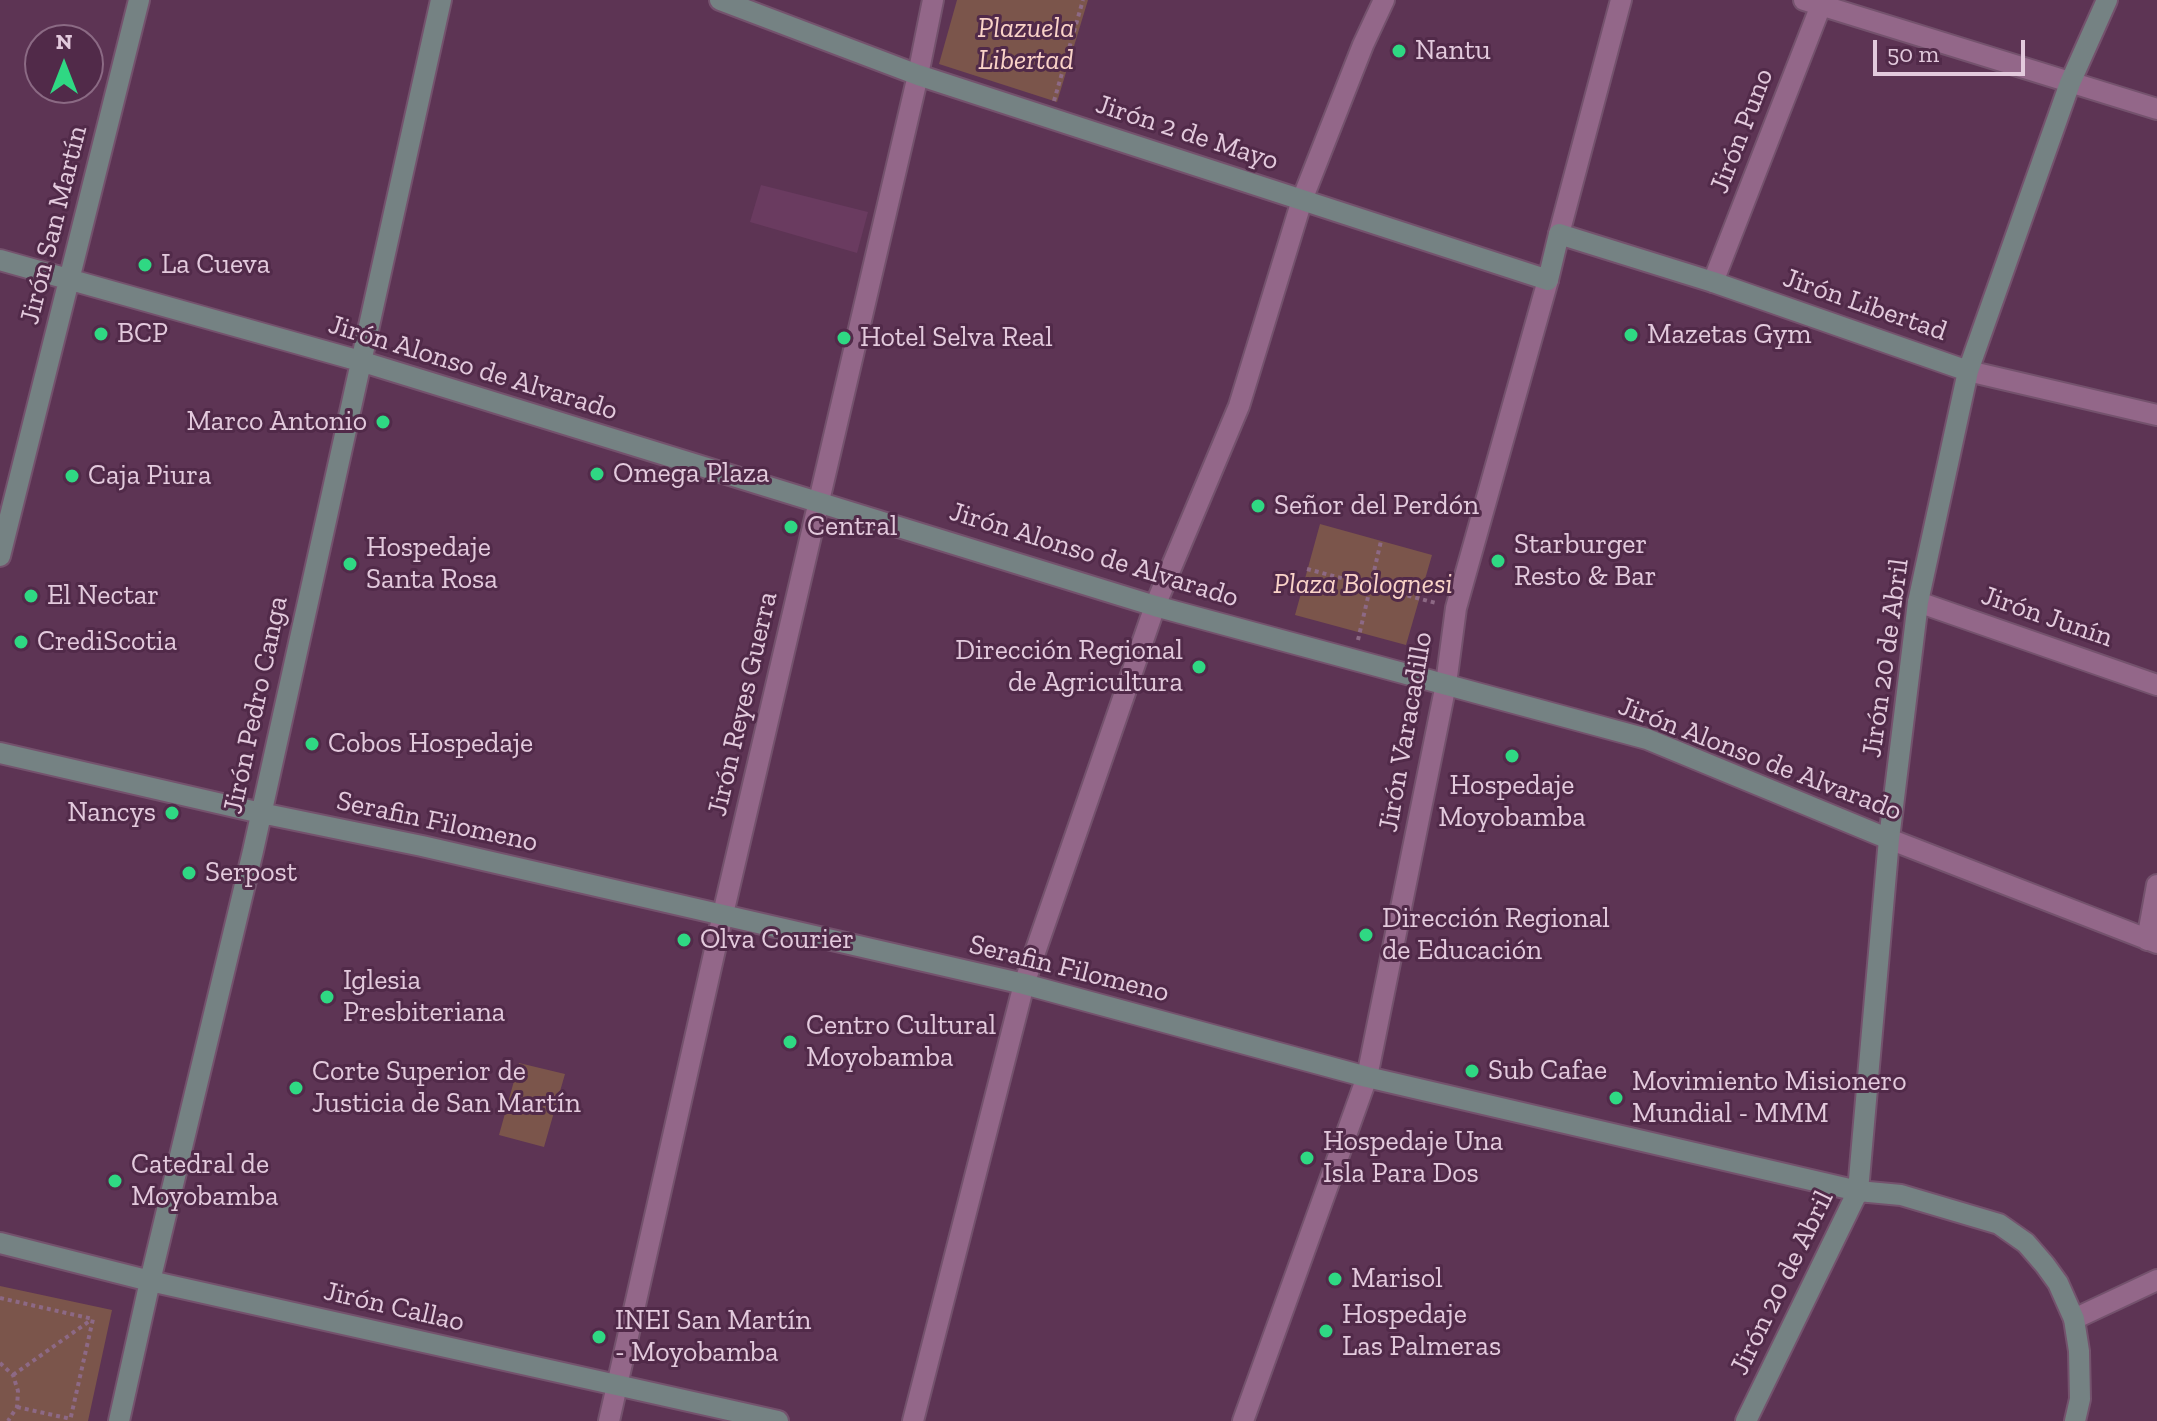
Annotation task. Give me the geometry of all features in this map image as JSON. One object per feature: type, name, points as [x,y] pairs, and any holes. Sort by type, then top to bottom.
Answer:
[{"type":"street","name":"Jirón San Martín","points":[[0,556],[139,0]]},
{"type":"street","name":"Jirón Pedro Canga","points":[[119,1421],[261,813],[441,0]]},
{"type":"street","name":"Jirón 2 de Mayo","points":[[720,0],[918,75],[1548,280]]},
{"type":"street","name":"Jirón Reyes Guerra","points":[[609,1421],[933,0]]},
{"type":"street","points":[[913,1421],[1024,984],[1155,606],[1239,406],[1302,200],[1384,0]]},
{"type":"street","name":"Jirón Varacadillo","points":[[1243,1421],[1367,1077],[1446,684],[1456,608],[1548,280],[1621,0]]},
{"type":"street","name":"Jirón 20 de Abril","points":[[1746,1421],[1858,1191],[1889,839],[1918,602],[1968,371],[2070,83],[2107,0]]},
{"type":"street","points":[[1816,2],[2157,109]]},
{"type":"street","name":"Jirón Puno","points":[[1713,282],[1816,2]]},
{"type":"street","name":"Jirón Libertad","points":[[1559,234],[1713,282],[1968,371],[2157,415]]},
{"type":"street","name":"Jirón Alonso de Alvarado","points":[[0,260],[360,361],[1155,606],[1647,739],[1889,839],[2152,942]]},
{"type":"street","name":"Jirón Junín","points":[[1918,602],[2157,685]]},
{"type":"street","name":"Serafin Filomeno","points":[[0,753],[1024,984],[1367,1077],[1858,1191],[1901,1195],[1999,1224],[2026,1243],[2045,1265],[2058,1283],[2074,1319],[2079,1351],[2080,1399],[2075,1421]]},
{"type":"street","points":[[2152,942],[2157,885]]},
{"type":"street","name":"Jirón Callao","points":[[0,1243],[150,1281],[778,1421]]},
{"type":"street","points":[[2074,1319],[2157,1280]]},
{"type":"path","points":[[1049,118],[1083,0]]},
{"type":"path","points":[[1353,660],[1381,541]]},
{"type":"path","points":[[1307,569],[1456,608]]},
{"type":"path","points":[[0,1300],[93,1319]]},
{"type":"path","points":[[13,1375],[93,1319]]},
{"type":"path","points":[[17,1407],[70,1420],[93,1319]]},
{"type":"path","points":[[0,1363],[13,1375],[18,1391],[17,1407],[8,1421]]},
{"type":"shaded area","points":[[761,185],[868,212],[857,253],[750,222]]},
{"type":"green space","name":"Plazuela Libertad","points":[[957,0],[1088,0],[1057,102],[939,64]]},
{"type":"green space","name":"Plaza Bolognesi","points":[[1320,524],[1432,555],[1406,645],[1295,615]]},
{"type":"green space","points":[[519,1063],[565,1074],[544,1147],[499,1135]]},
{"type":"green space","points":[[0,1286],[112,1310],[88,1421],[0,1421]]},
{"type":"place","name":"Nantu","points":[[1399,51]]},
{"type":"place","name":"La Cueva","points":[[145,265]]},
{"type":"place","name":"BCP","points":[[101,334]]},
{"type":"place","name":"Mazetas Gym","points":[[1631,335]]},
{"type":"place","name":"Hotel Selva Real","points":[[844,338]]},
{"type":"place","name":"Marco Antonio","points":[[383,422]]},
{"type":"place","name":"Omega Plaza","points":[[597,474]]},
{"type":"place","name":"Caja Piura","points":[[72,476]]},
{"type":"place","name":"Señor del Perdón","points":[[1258,506]]},
{"type":"place","name":"Central","points":[[791,527]]},
{"type":"place","name":"Starburger Resto & Bar","points":[[1498,561]]},
{"type":"place","name":"Hospedaje Santa Rosa","points":[[350,564]]},
{"type":"place","name":"El Nectar","points":[[31,596]]},
{"type":"place","name":"CrediScotia","points":[[21,642]]},
{"type":"place","name":"Dirección Regional de Agricultura","points":[[1199,667]]},
{"type":"place","name":"Cobos Hospedaje","points":[[312,744]]},
{"type":"place","name":"Hospedaje Moyobamba","points":[[1512,756]]},
{"type":"place","name":"Nancys","points":[[172,813]]},
{"type":"place","name":"Serpost","points":[[189,873]]},
{"type":"place","name":"Dirección Regional de Educación","points":[[1366,935]]},
{"type":"place","name":"Olva Courier","points":[[684,940]]},
{"type":"place","name":"Iglesia Presbiteriana","points":[[327,997]]},
{"type":"place","name":"Centro Cultural Moyobamba","points":[[790,1042]]},
{"type":"place","name":"Sub Cafae","points":[[1472,1071]]},
{"type":"place","name":"Corte Superior de Justicia de San Martín","points":[[296,1088]]},
{"type":"place","name":"Movimiento Misionero Mundial - MMM","points":[[1616,1098]]},
{"type":"place","name":"Hospedaje Una Isla Para Dos","points":[[1307,1158]]},
{"type":"place","name":"Catedral de Moyobamba","points":[[115,1181]]},
{"type":"place","name":"Marisol","points":[[1335,1279]]},
{"type":"place","name":"Hospedaje Las Palmeras","points":[[1326,1331]]},
{"type":"place","name":"INEI San Martín - Moyobamba","points":[[599,1337]]}]
